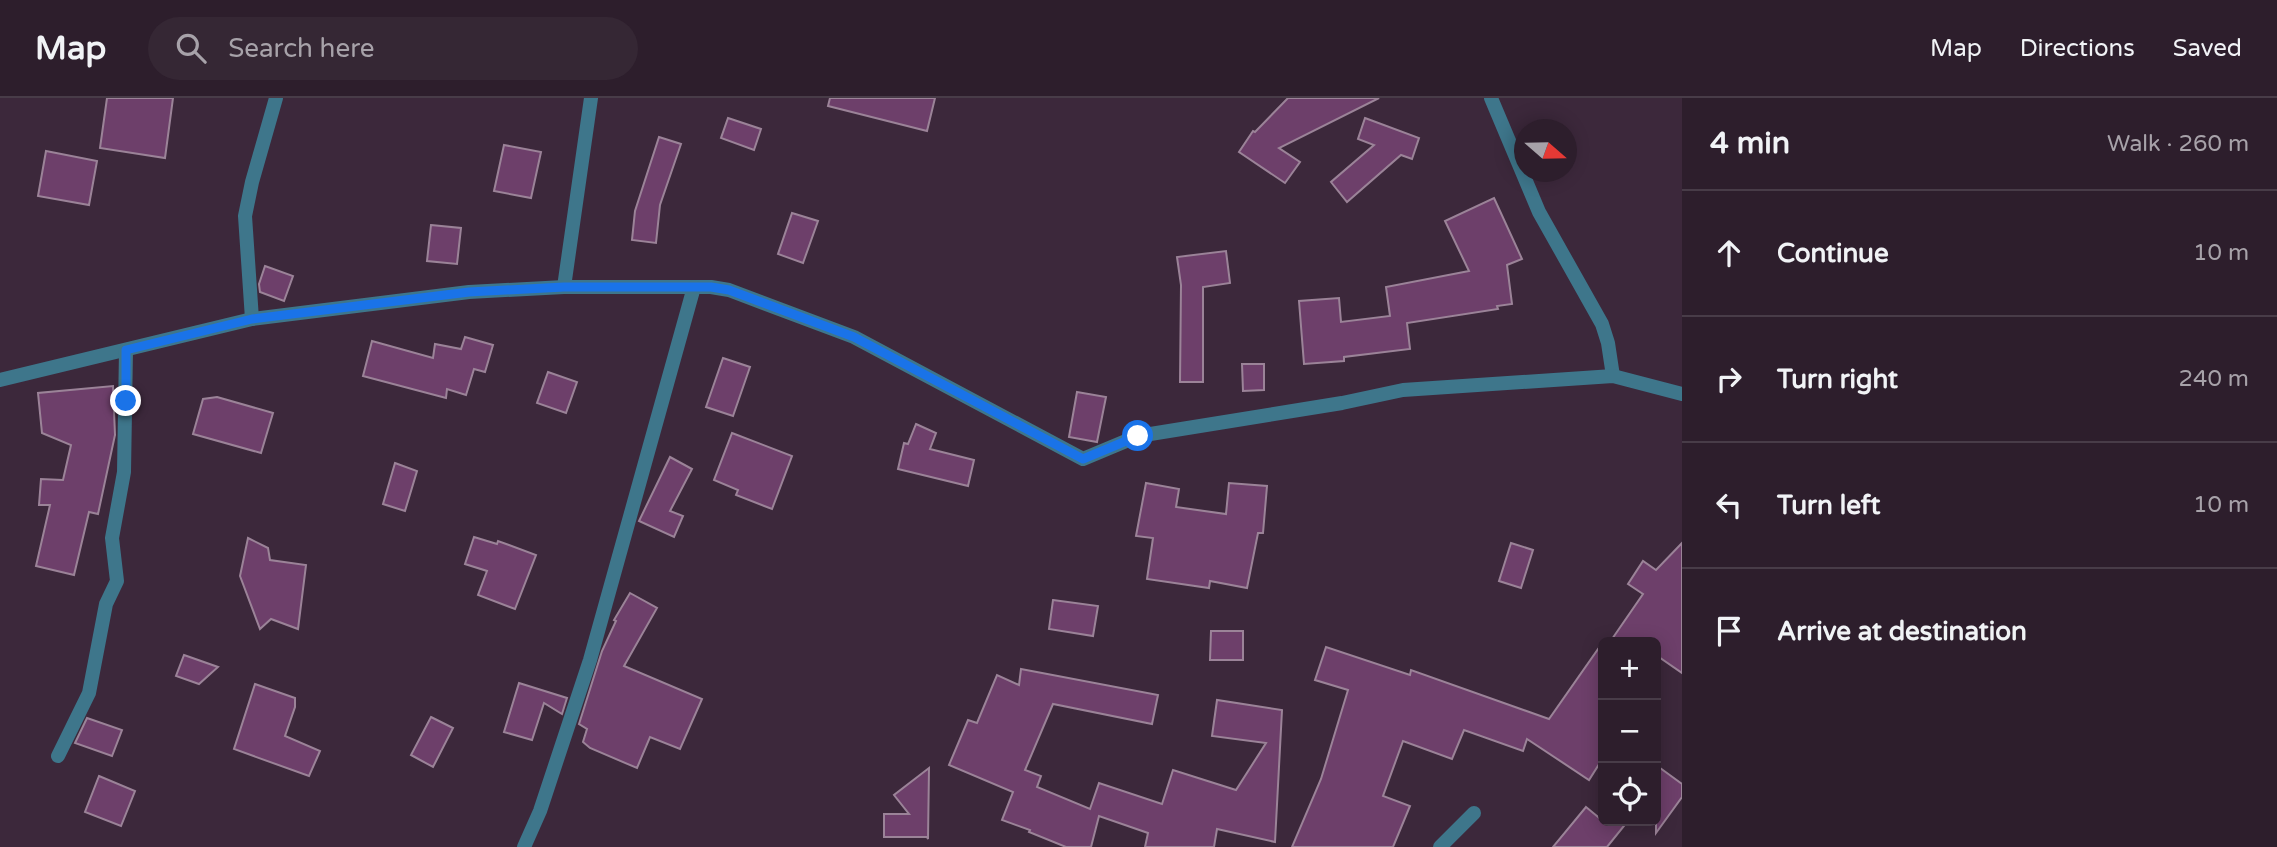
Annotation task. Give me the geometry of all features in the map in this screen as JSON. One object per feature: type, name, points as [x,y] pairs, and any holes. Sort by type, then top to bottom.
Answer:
[{"type":"street","points":[[252,319],[245,216],[276,98]]},
{"type":"street","points":[[564,287],[591,98]]},
{"type":"street","points":[[1490,98],[1539,212],[1602,324],[1613,376]]},
{"type":"street","points":[[0,380],[252,319],[469,292],[564,287],[694,287],[729,290],[854,337],[1083,459],[1138,436],[1404,390],[1613,376],[1682,394]]},
{"type":"street","points":[[524,847],[540,811],[590,660],[694,287]]},
{"type":"street","points":[[58,756],[89,693],[106,604],[117,581],[112,538],[124,472],[126,350]]},
{"type":"street","points":[[1440,847],[1474,813]]},
{"type":"building","points":[[107,98],[173,98],[165,158],[100,148]]},
{"type":"building","points":[[830,98],[935,98],[927,131],[828,106]]},
{"type":"building","points":[[1288,98],[1379,98],[1279,148],[1300,162],[1285,183],[1239,152],[1253,131]]},
{"type":"building","points":[[728,118],[761,129],[754,150],[721,138]]},
{"type":"building","points":[[1365,118],[1419,138],[1412,159],[1401,155],[1347,202],[1331,182],[1374,145],[1358,139]]},
{"type":"building","points":[[659,137],[681,144],[660,205],[656,243],[632,240],[635,211]]},
{"type":"building","points":[[504,145],[541,152],[531,198],[494,191]]},
{"type":"building","points":[[46,151],[97,161],[89,205],[38,196]]},
{"type":"building","points":[[1494,198],[1522,259],[1507,265],[1512,304],[1497,306],[1498,309],[1407,323],[1410,349],[1344,357],[1344,361],[1304,364],[1299,301],[1339,298],[1341,322],[1390,316],[1386,287],[1469,271],[1445,221]]},
{"type":"building","points":[[792,213],[818,221],[803,263],[778,254]]},
{"type":"building","points":[[431,225],[461,228],[457,264],[427,261]]},
{"type":"building","points":[[1226,251],[1230,283],[1203,287],[1203,382],[1180,382],[1181,285],[1177,257]]},
{"type":"building","points":[[265,266],[293,276],[284,301],[260,292],[259,284]]},
{"type":"building","points":[[465,337],[493,345],[485,372],[474,369],[466,395],[447,389],[446,398],[363,376],[372,341],[433,358],[435,344],[461,349]]},
{"type":"building","points":[[723,358],[750,367],[733,416],[706,407]]},
{"type":"building","points":[[1242,364],[1264,364],[1264,390],[1243,391]]},
{"type":"building","points":[[548,372],[577,382],[566,413],[537,403]]},
{"type":"building","points":[[113,386],[115,435],[98,514],[89,512],[74,575],[36,566],[50,505],[39,505],[41,479],[63,480],[71,445],[42,433],[38,393]]},
{"type":"building","points":[[1077,392],[1106,397],[1097,442],[1069,437]]},
{"type":"building","points":[[217,397],[273,413],[261,453],[193,434],[203,399]]},
{"type":"building","points":[[916,424],[936,433],[930,449],[974,460],[968,486],[898,469],[904,443],[908,444]]},
{"type":"building","points":[[732,433],[792,456],[772,509],[736,495],[738,490],[714,480]]},
{"type":"building","points":[[670,457],[692,469],[670,511],[683,516],[674,537],[639,521]]},
{"type":"building","points":[[395,463],[417,471],[405,511],[383,504]]},
{"type":"building","points":[[1146,483],[1179,489],[1176,507],[1226,514],[1229,483],[1267,486],[1263,533],[1258,533],[1247,588],[1210,581],[1209,588],[1147,579],[1153,538],[1136,536]]},
{"type":"building","points":[[474,537],[497,544],[498,541],[536,555],[515,609],[478,595],[487,571],[465,564]]},
{"type":"building","points":[[248,538],[268,548],[270,560],[306,565],[298,629],[271,619],[260,629],[240,576]]},
{"type":"building","points":[[1511,543],[1533,550],[1521,588],[1499,581]]},
{"type":"building","points":[[1682,543],[1682,673],[1661,658],[1661,637],[1613,637],[1643,594],[1628,584],[1643,561],[1656,570]]},
{"type":"building","points":[[630,593],[657,608],[624,666],[702,699],[680,749],[650,737],[637,768],[590,748],[583,742],[587,729],[579,724],[602,651],[616,621],[614,620]]},
{"type":"building","points":[[1053,600],[1098,606],[1093,636],[1049,629]]},
{"type":"building","points":[[1211,631],[1243,631],[1243,660],[1210,660]]},
{"type":"building","points":[[1326,647],[1410,675],[1411,670],[1549,719],[1598,649],[1598,766],[1589,780],[1527,739],[1523,751],[1464,730],[1452,759],[1403,741],[1383,796],[1410,806],[1393,847],[1292,847],[1321,779],[1348,690],[1315,680]]},
{"type":"building","points":[[184,655],[218,667],[199,684],[176,676]]},
{"type":"building","points":[[1021,669],[1158,695],[1152,724],[1053,704],[1025,770],[1041,776],[1037,787],[1090,809],[1099,783],[1162,804],[1173,770],[1236,790],[1266,743],[1212,736],[1217,700],[1282,710],[1275,842],[1217,829],[1214,847],[1145,847],[1148,833],[1099,816],[1091,847],[1066,847],[1002,820],[1013,792],[949,765],[968,720],[977,723],[997,675],[1019,685]]},
{"type":"building","points":[[519,683],[567,698],[562,714],[544,703],[532,740],[504,732]]},
{"type":"building","points":[[255,684],[295,698],[295,707],[285,736],[320,751],[309,776],[234,749]]},
{"type":"building","points":[[431,717],[453,728],[433,767],[411,755]]},
{"type":"building","points":[[87,718],[122,730],[112,756],[75,743]]},
{"type":"building","points":[[929,768],[928,839],[884,837],[884,814],[909,814],[894,795]]},
{"type":"building","points":[[1661,769],[1682,784],[1682,797],[1656,833],[1656,826],[1661,826]]},
{"type":"building","points":[[99,776],[135,791],[121,826],[85,812]]},
{"type":"building","points":[[1586,807],[1598,817],[1598,826],[1624,826],[1607,847],[1553,847]]},
{"type":"route","points":[[126,401],[126,350],[252,319],[469,292],[564,287],[711,287],[729,290],[854,337],[1083,459],[1138,436]]}]
